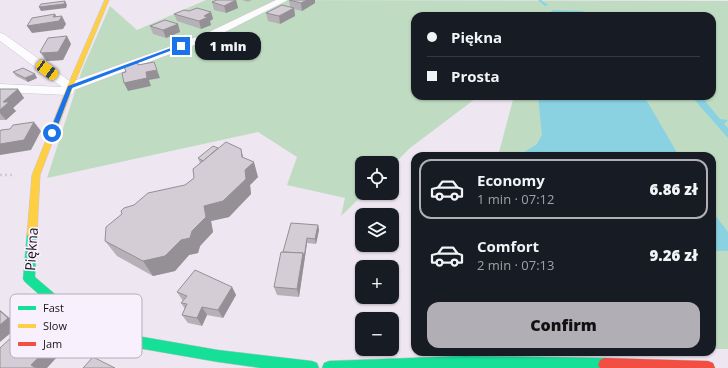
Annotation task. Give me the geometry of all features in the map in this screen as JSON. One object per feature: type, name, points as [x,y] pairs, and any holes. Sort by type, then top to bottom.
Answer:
[{"type":"street","name":"Piękna","points":[[46,294],[29,279],[36,175],[69,89],[107,0]]},
{"type":"street","points":[[0,88],[69,89],[209,36],[283,0]]},
{"type":"street","points":[[0,36],[69,89]]},
{"type":"street","name":"Piękna","points":[[142,343],[218,356],[312,368]]},
{"type":"street","points":[[329,368],[464,363],[677,366],[708,368]]},
{"type":"green space","points":[[206,0],[728,1],[728,349],[716,349],[716,152],[499,152],[513,100],[716,100],[716,12],[411,12],[411,100],[474,100],[410,148],[399,159],[399,156],[355,156],[355,200],[358,200],[341,216],[345,198],[287,185],[297,157],[258,132],[47,178],[82,70],[110,6],[137,30]]},
{"type":"water","points":[[553,10],[584,12],[550,12]]},
{"type":"water","points":[[538,100],[646,100],[677,152],[524,152],[537,144],[542,135]]},
{"type":"water","points":[[695,100],[704,100],[720,119],[728,120],[724,124],[728,128],[728,138]]},
{"type":"water","points":[[716,216],[728,232],[728,251],[716,251]]},
{"type":"building","points":[[217,0],[236,0],[224,6],[212,2]]},
{"type":"building","points":[[289,0],[307,0],[301,3]]},
{"type":"building","points":[[65,1],[64,4],[39,7],[41,4]]},
{"type":"building","points":[[282,5],[294,8],[279,16],[266,13]]},
{"type":"building","points":[[197,8],[211,12],[204,16],[208,17],[199,21],[174,14],[184,10],[189,11]]},
{"type":"building","points":[[55,14],[53,17],[62,16],[59,21],[27,26],[32,18]]},
{"type":"building","points":[[165,20],[178,24],[163,30],[150,26]]},
{"type":"building","points":[[67,36],[58,52],[40,52],[48,38]]},
{"type":"building","points":[[154,62],[157,70],[146,72],[147,78],[124,83],[122,73],[126,72],[124,66]]},
{"type":"building","points":[[23,68],[35,74],[25,78],[13,72]]},
{"type":"building","points":[[0,89],[18,89],[3,102],[9,102],[0,110]]},
{"type":"building","points":[[34,122],[24,140],[0,144],[1,130],[10,129],[13,125]]},
{"type":"building","points":[[226,142],[241,149],[242,157],[254,162],[245,170],[246,179],[223,201],[204,206],[206,217],[192,231],[190,238],[181,240],[165,256],[143,261],[105,241],[106,227],[122,214],[121,211],[124,208],[134,205],[148,193],[185,185],[194,178],[193,169]]},
{"type":"building","points":[[213,146],[218,148],[203,161],[198,158]]},
{"type":"building","points":[[291,223],[318,225],[315,239],[307,238],[304,258],[303,253],[283,252]]},
{"type":"building","points":[[281,252],[303,253],[297,289],[274,287]]},
{"type":"building","points":[[195,270],[232,287],[218,310],[202,307],[197,318],[182,315],[187,304],[181,303],[187,296],[177,292]]},
{"type":"building","points":[[0,311],[8,318],[0,325]]},
{"type":"building","points":[[10,339],[10,358],[38,358],[31,365],[36,368],[0,368],[0,348]]},
{"type":"building","points":[[92,358],[95,358],[115,368],[83,368]]},
{"type":"waterway","points":[[539,0],[546,5]]},
{"type":"traffic: fast","points":[[32,234],[29,279],[46,294]]},
{"type":"traffic: fast","points":[[142,343],[218,356],[312,368]]},
{"type":"traffic: fast","points":[[329,368],[464,363],[605,365]]},
{"type":"traffic: slow","points":[[32,234],[36,175],[70,87],[107,0]]},
{"type":"traffic: jam","points":[[605,365],[708,368]]},
{"type":"route","points":[[52,133],[70,87],[181,46]]}]
